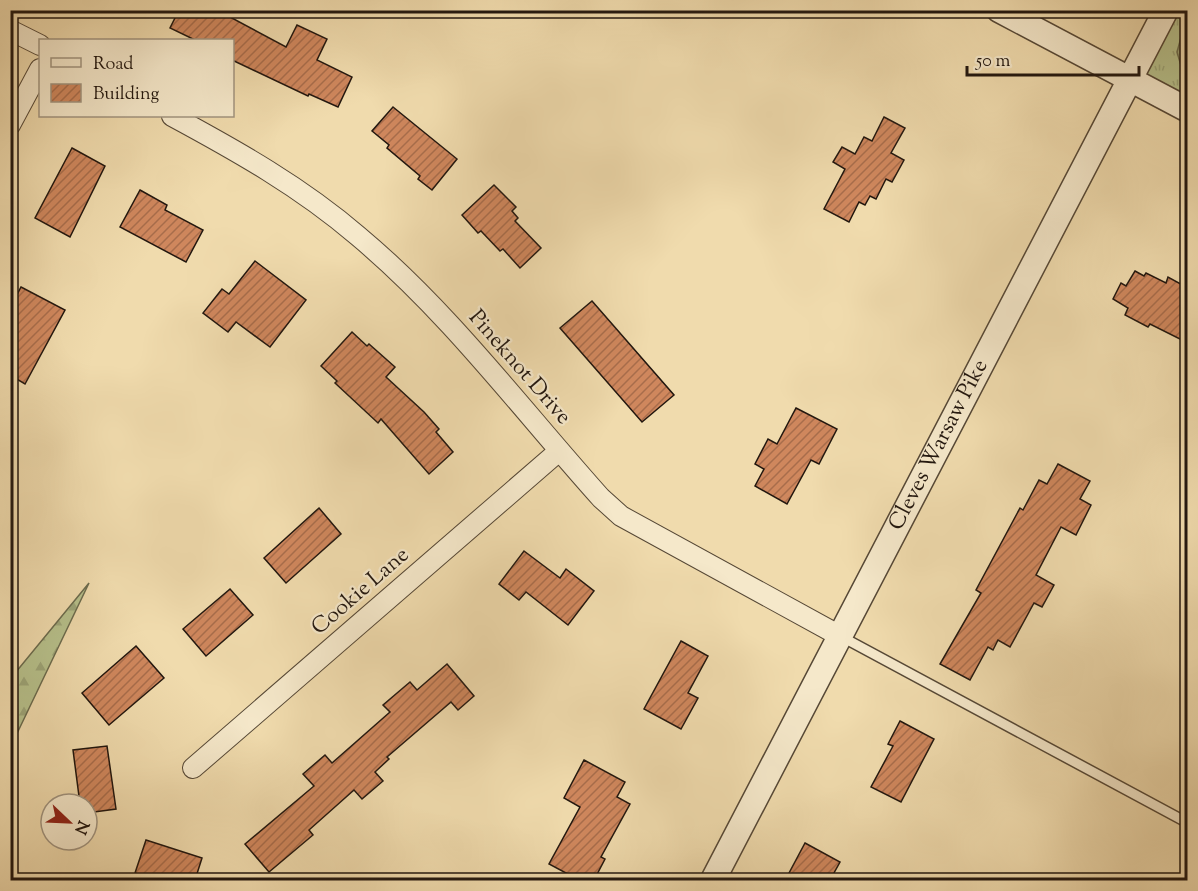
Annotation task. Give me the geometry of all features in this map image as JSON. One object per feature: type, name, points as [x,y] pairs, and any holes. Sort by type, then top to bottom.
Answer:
[{"type":"street","points":[[999,10],[1188,110]]},
{"type":"street","name":"Cleves Warsaw Pike","points":[[713,880],[1166,10]]},
{"type":"street","points":[[10,30],[39,44]]},
{"type":"street","points":[[10,125],[39,71]]},
{"type":"street","name":"Pineknot Drive","points":[[174,117],[235,150],[298,190],[358,235],[405,278],[450,325],[601,498],[621,516],[840,636]]},
{"type":"street","name":"Cookie Lane","points":[[194,768],[559,451]]},
{"type":"lane","points":[[840,636],[1188,823]]},
{"type":"green space","points":[[1166,11],[1187,11],[1187,110],[1130,79]]},
{"type":"green space","points":[[1187,16],[1187,86],[1177,52]]},
{"type":"green space","points":[[89,583],[11,746],[11,678]]},
{"type":"building","points":[[179,10],[217,10],[286,47],[297,25],[327,39],[317,60],[352,77],[338,107],[309,94],[308,96],[234,61],[234,39],[193,39],[170,28]]},
{"type":"building","points":[[393,107],[457,159],[432,190],[418,179],[420,176],[387,148],[389,145],[372,131]]},
{"type":"building","points":[[884,117],[905,128],[891,153],[904,160],[892,182],[886,179],[876,199],[870,196],[865,205],[859,202],[849,222],[824,209],[845,169],[833,162],[842,147],[855,154],[864,137],[872,141]]},
{"type":"building","points":[[72,148],[105,166],[70,237],[35,218]]},
{"type":"building","points":[[494,185],[516,207],[512,211],[518,218],[515,221],[541,248],[520,268],[503,249],[500,251],[481,231],[478,233],[462,215]]},
{"type":"building","points":[[140,190],[167,205],[165,210],[203,230],[186,262],[120,227]]},
{"type":"building","points":[[255,261],[306,300],[270,347],[236,322],[228,332],[203,313],[222,289],[229,294]]},
{"type":"building","points":[[1135,271],[1144,276],[1146,273],[1166,283],[1168,277],[1188,288],[1188,343],[1150,324],[1148,327],[1125,315],[1128,308],[1113,299],[1121,283],[1126,286]]},
{"type":"building","points":[[21,287],[65,310],[25,384],[10,375],[10,308]]},
{"type":"building","points":[[592,301],[674,395],[642,422],[560,328]]},
{"type":"building","points":[[352,332],[395,367],[386,377],[424,412],[439,429],[436,432],[453,452],[429,474],[381,419],[378,423],[335,383],[337,381],[321,366]]},
{"type":"building","points":[[796,408],[837,429],[819,464],[811,460],[787,504],[755,486],[764,469],[755,464],[768,439],[777,444]]},
{"type":"building","points":[[1058,464],[1090,481],[1080,499],[1091,505],[1076,535],[1061,527],[1036,575],[1054,585],[1042,607],[1034,603],[1010,647],[998,640],[993,650],[988,647],[970,680],[940,664],[981,593],[976,590],[1020,508],[1023,510],[1039,480],[1047,484]]},
{"type":"building","points":[[319,508],[341,534],[286,583],[264,558]]},
{"type":"building","points":[[524,551],[560,578],[566,569],[594,591],[568,625],[526,592],[519,600],[499,584]]},
{"type":"building","points":[[230,589],[253,615],[206,656],[183,629]]},
{"type":"building","points":[[681,641],[708,656],[688,693],[698,698],[681,729],[644,709]]},
{"type":"building","points":[[136,646],[164,678],[109,725],[82,693]]},
{"type":"building","points":[[447,664],[474,696],[458,710],[451,702],[387,757],[389,759],[375,772],[383,781],[362,799],[354,790],[309,830],[313,835],[269,872],[245,844],[314,786],[303,774],[325,755],[332,763],[390,712],[383,705],[410,682],[417,690]]},
{"type":"building","points":[[900,721],[934,739],[901,802],[871,787],[893,746],[888,744]]},
{"type":"building","points":[[107,746],[116,809],[99,811],[99,792],[78,792],[73,750]]},
{"type":"building","points":[[584,760],[625,782],[617,797],[630,804],[601,857],[605,859],[594,880],[579,880],[549,864],[580,807],[564,798]]},
{"type":"building","points":[[146,840],[202,858],[195,880],[157,880],[135,873]]},
{"type":"building","points":[[805,843],[840,862],[830,880],[798,880],[788,875]]}]
